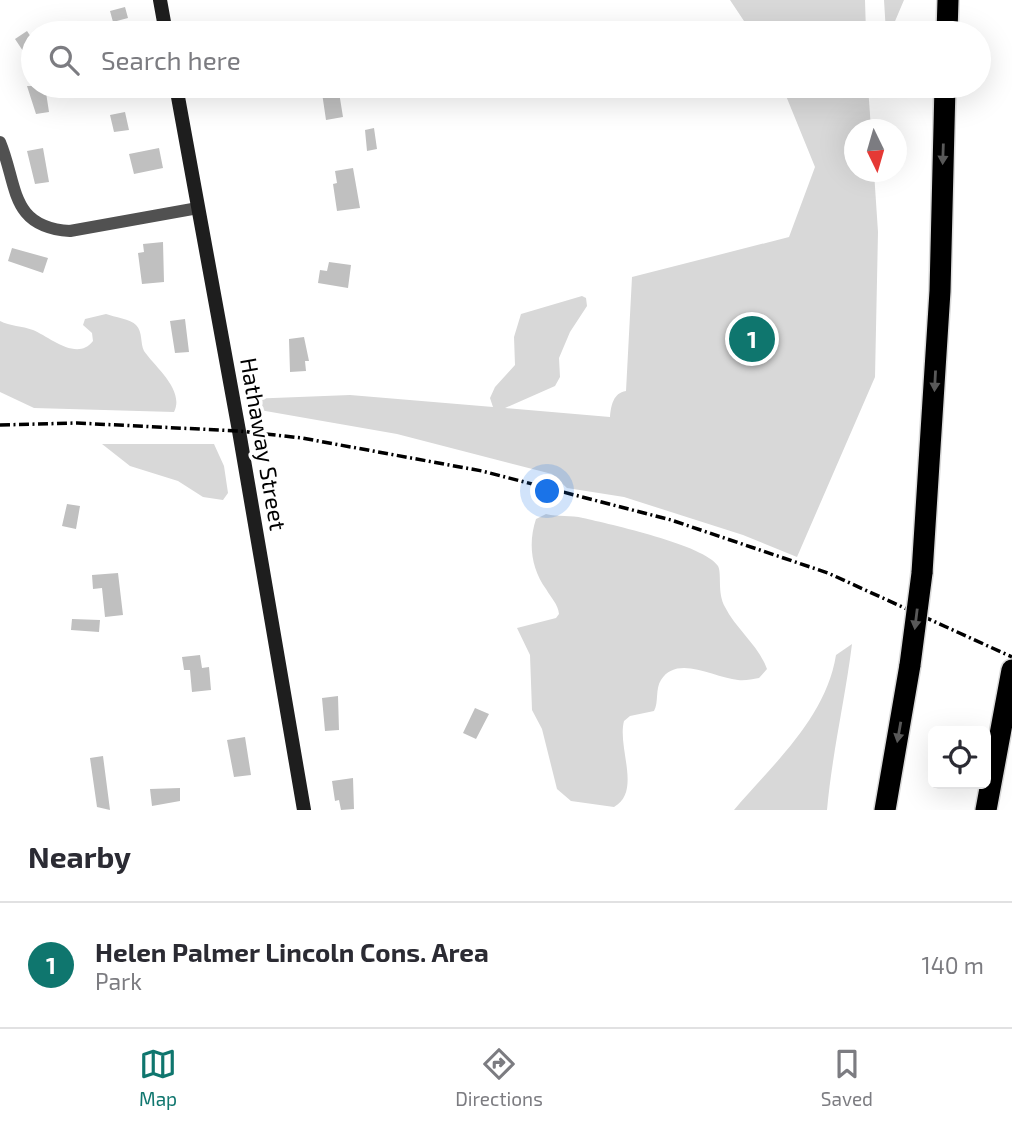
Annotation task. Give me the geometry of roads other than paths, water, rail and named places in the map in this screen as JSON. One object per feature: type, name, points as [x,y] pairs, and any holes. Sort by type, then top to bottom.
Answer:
[{"type":"highway","points":[[947,21],[948,0]]},
{"type":"highway","points":[[885,810],[911,665],[922,573],[940,291],[946,98]]},
{"type":"highway","points":[[986,810],[1012,670]]},
{"type":"street","points":[[160,0],[164,21]]},
{"type":"street","name":"Hathaway Street","points":[[178,98],[303,810]]},
{"type":"street","points":[[0,142],[18,204],[41,224],[56,230],[70,231],[198,208]]},
{"type":"railway","points":[[0,425],[77,423],[239,431],[302,438],[482,471],[671,520],[828,573],[1012,657]]},
{"type":"place","name":"Helen Palmer Lincoln Cons. Area","points":[[752,339]]}]
